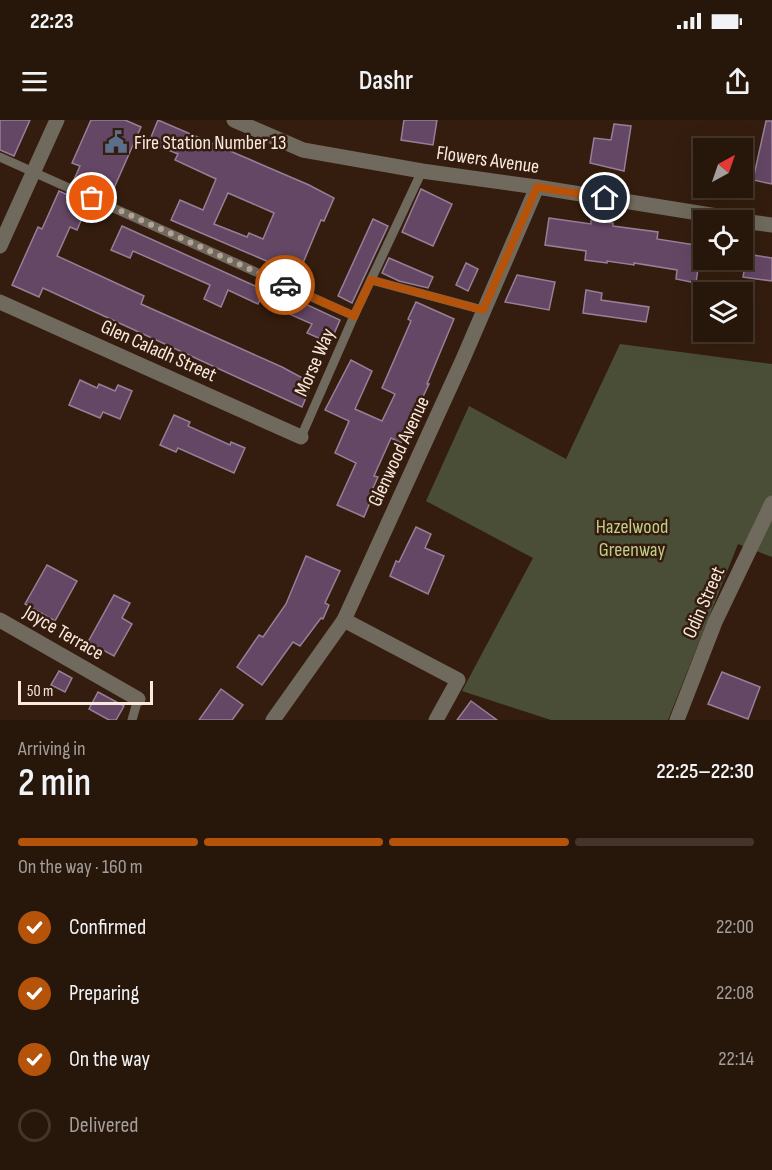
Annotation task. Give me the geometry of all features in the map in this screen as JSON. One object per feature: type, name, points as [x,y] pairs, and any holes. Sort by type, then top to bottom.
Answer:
[{"type":"street","points":[[0,246],[57,120]]},
{"type":"street","name":"Flowers Avenue","points":[[234,120],[303,150],[693,213]]},
{"type":"street","name":"Glenwood Avenue","points":[[273,720],[344,620],[463,359],[537,187]]},
{"type":"street","name":"Flowers Avenue","points":[[753,222],[772,225]]},
{"type":"street","name":"Glen Caladh Street","points":[[0,302],[301,437]]},
{"type":"street","name":"Odin Street","points":[[677,720],[715,622],[772,503]]},
{"type":"street","name":"Joyce Terrace","points":[[0,620],[138,699]]},
{"type":"street","points":[[344,620],[458,681],[436,720]]},
{"type":"lane","points":[[0,157],[354,316]]},
{"type":"lane","name":"Morse Way","points":[[301,437],[354,316],[422,171]]},
{"type":"lane","points":[[371,280],[483,310]]},
{"type":"lane","points":[[132,720],[138,699]]},
{"type":"green space","name":"Hazelwood Greenway","points":[[620,344],[772,364],[772,557],[738,544],[668,720],[551,720],[462,691],[533,558],[426,501],[469,406],[566,459]]},
{"type":"building","points":[[0,120],[30,120],[14,156],[0,150]]},
{"type":"building","points":[[91,120],[125,120],[141,127],[114,188],[99,181],[94,192],[73,182],[80,166],[72,163]]},
{"type":"building","points":[[158,120],[334,198],[324,221],[321,220],[295,282],[282,276],[285,269],[171,220],[180,200],[203,210],[216,179],[175,160],[178,154],[149,142]],"holes":[[[228,193],[274,213],[263,239],[249,233],[247,237],[214,224]]]},
{"type":"building","points":[[404,120],[437,120],[433,145],[401,140]]},
{"type":"building","points":[[766,121],[772,121],[772,184],[753,180]]},
{"type":"building","points":[[614,124],[631,126],[624,171],[590,163],[594,138],[611,140]]},
{"type":"building","points":[[421,189],[452,204],[433,246],[402,232]]},
{"type":"building","points":[[59,191],[88,204],[77,230],[70,227],[57,256],[144,296],[141,304],[282,367],[312,383],[302,407],[43,288],[39,297],[12,285],[38,227],[42,229]]},
{"type":"building","points":[[549,218],[591,224],[591,220],[613,223],[613,226],[658,232],[657,239],[693,245],[693,270],[698,270],[696,282],[676,279],[677,270],[634,263],[634,265],[585,260],[586,251],[545,245]]},
{"type":"building","points":[[373,219],[388,226],[352,303],[338,296]]},
{"type":"building","points":[[122,226],[264,290],[258,304],[228,290],[221,307],[204,299],[210,285],[133,251],[130,258],[111,250]]},
{"type":"building","points":[[753,255],[772,258],[772,281],[743,277],[744,270],[753,270]]},
{"type":"building","points":[[389,258],[433,277],[428,288],[399,281],[382,273]]},
{"type":"building","points":[[466,263],[478,269],[468,291],[456,285]]},
{"type":"building","points":[[517,275],[555,282],[549,310],[505,302]]},
{"type":"building","points":[[277,289],[340,320],[330,343],[307,333],[312,324],[269,305]]},
{"type":"building","points":[[586,290],[602,293],[601,300],[649,307],[646,322],[583,313]]},
{"type":"building","points":[[416,302],[454,319],[427,384],[429,384],[401,443],[391,438],[374,476],[378,477],[368,499],[371,500],[364,517],[337,505],[356,463],[335,453],[349,421],[325,410],[351,360],[372,371],[355,409],[382,421],[395,394],[382,388],[411,321],[408,319]]},
{"type":"building","points":[[80,380],[97,388],[99,384],[115,391],[118,385],[132,391],[120,419],[103,412],[100,418],[69,405]]},
{"type":"building","points":[[174,415],[190,422],[188,426],[230,445],[231,442],[245,448],[234,473],[178,448],[176,452],[160,445]]},
{"type":"building","points":[[416,527],[431,534],[425,548],[444,556],[428,594],[390,576]]},
{"type":"building","points":[[306,556],[340,571],[325,603],[329,605],[323,619],[321,618],[300,646],[293,642],[262,685],[237,667],[259,635],[263,637],[286,604]]},
{"type":"building","points":[[47,565],[77,581],[55,621],[25,604]]},
{"type":"building","points":[[114,595],[130,603],[122,618],[132,624],[114,656],[88,642]]},
{"type":"building","points":[[59,671],[72,678],[65,692],[51,685]]},
{"type":"building","points":[[722,672],[760,687],[748,719],[708,704]]},
{"type":"building","points":[[221,689],[243,705],[232,720],[199,720]]},
{"type":"building","points":[[98,692],[124,706],[116,720],[109,720],[89,709]]},
{"type":"building","points":[[471,701],[497,720],[457,720]]},
{"type":"way so far","points":[[92,198],[285,285]]},
{"type":"place","name":"Fire Station Number 13","points":[[116,142]]},
{"type":"route","points":[[285,285],[354,316],[371,280],[483,310],[537,187],[605,198]]}]
